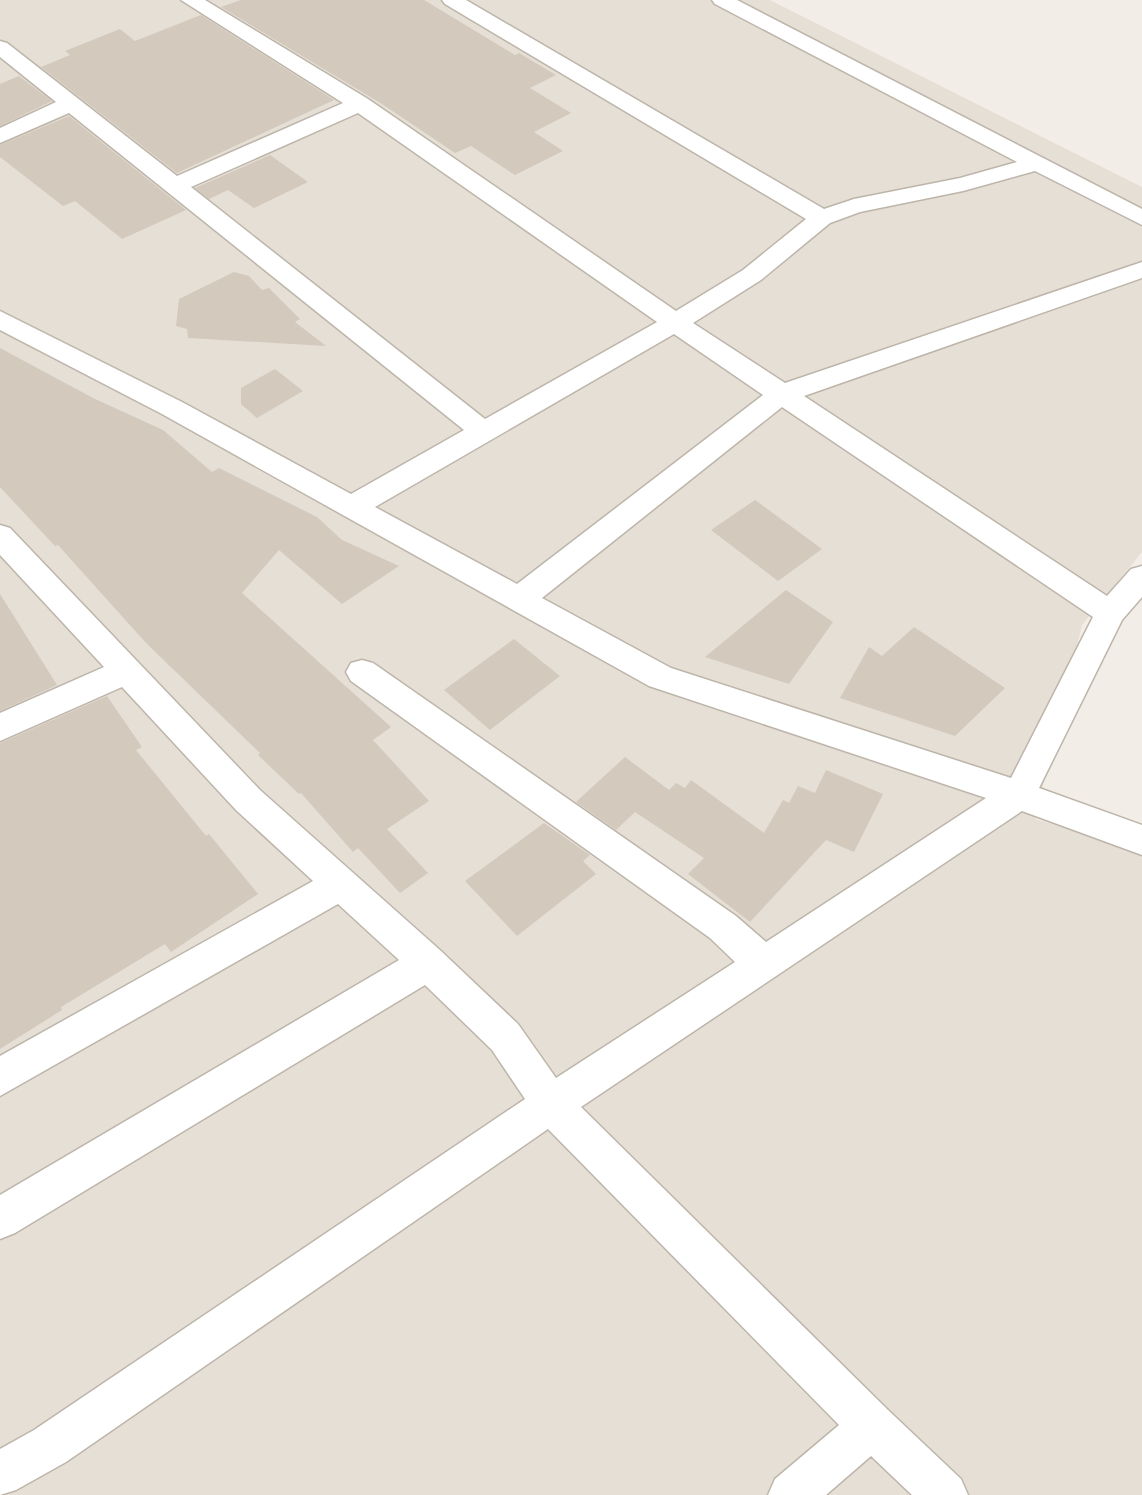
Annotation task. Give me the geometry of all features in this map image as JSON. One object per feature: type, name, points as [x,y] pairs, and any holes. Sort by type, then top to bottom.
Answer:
[{"type":"street","points":[[191,0],[360,104],[675,323],[1110,613]]},
{"type":"street","points":[[452,0],[822,218]]},
{"type":"street","points":[[722,0],[1142,218]]},
{"type":"street","points":[[0,47],[483,431]]},
{"type":"street","points":[[0,136],[70,104]]},
{"type":"street","points":[[173,186],[360,104]]},
{"type":"street","points":[[351,507],[675,323],[752,275],[822,218],[854,206],[963,184],[1036,164]]},
{"type":"street","points":[[519,599],[782,394],[1142,270]]},
{"type":"street","points":[[0,319],[172,408],[660,677],[1019,795],[1142,840]]},
{"type":"street","points":[[7,556],[126,671],[248,800],[428,963],[505,1037],[551,1104],[872,1426],[945,1495]]},
{"type":"street","points":[[0,1474],[50,1446],[551,1104],[1019,795],[1110,613],[1142,577]]},
{"type":"street","points":[[0,729],[126,671]]},
{"type":"street","points":[[362,672],[723,927],[764,964]]},
{"type":"street","points":[[0,1077],[340,884]]},
{"type":"street","points":[[0,1218],[428,963]]},
{"type":"street","points":[[791,1495],[872,1426]]},
{"type":"shaded area","points":[[0,0],[770,0],[1142,187],[1142,552],[1082,625],[1035,819],[1142,850],[1142,1495],[0,1495]]},
{"type":"building","points":[[241,0],[424,0],[515,55],[519,53],[556,75],[530,88],[571,113],[534,132],[563,151],[515,175],[471,146],[455,153],[382,104],[221,7]]},
{"type":"building","points":[[201,15],[334,100],[177,173],[41,67],[70,55],[65,51],[120,29],[135,41]]},
{"type":"building","points":[[19,76],[52,101],[0,126],[0,84]]},
{"type":"building","points":[[69,116],[186,210],[122,239],[75,201],[63,206],[0,157],[0,145]]},
{"type":"building","points":[[270,155],[308,182],[254,208],[228,190],[209,199],[195,188]]},
{"type":"building","points":[[234,272],[249,276],[262,290],[269,288],[300,319],[295,322],[326,346],[188,338],[187,329],[176,326],[179,299]]},
{"type":"building","points":[[0,348],[93,398],[163,430],[212,472],[219,468],[317,517],[342,540],[399,566],[342,604],[279,550],[242,593],[391,727],[373,740],[429,801],[387,829],[428,873],[400,893],[358,848],[353,852],[301,793],[299,794],[258,755],[260,753],[146,643],[58,545],[55,546],[0,487]]},
{"type":"building","points":[[275,369],[303,391],[257,418],[241,404],[241,388]]},
{"type":"building","points":[[755,500],[822,549],[778,581],[711,530]]},
{"type":"building","points":[[786,590],[833,622],[789,684],[705,657]]},
{"type":"building","points":[[0,594],[57,685],[0,711]]},
{"type":"building","points":[[914,627],[1005,688],[955,736],[840,698],[869,647],[882,656]]},
{"type":"building","points":[[514,639],[560,676],[490,730],[444,690]]},
{"type":"building","points":[[107,696],[142,747],[136,750],[206,836],[209,834],[258,894],[171,952],[165,944],[61,1007],[62,1010],[0,1049],[0,743]]},
{"type":"building","points":[[625,757],[669,790],[676,783],[685,788],[691,780],[764,833],[783,800],[789,803],[798,786],[815,793],[826,770],[883,794],[854,852],[826,840],[750,922],[688,874],[704,858],[635,812],[616,830],[576,802]]},
{"type":"building","points":[[544,823],[590,855],[583,861],[596,874],[517,936],[465,881]]}]
